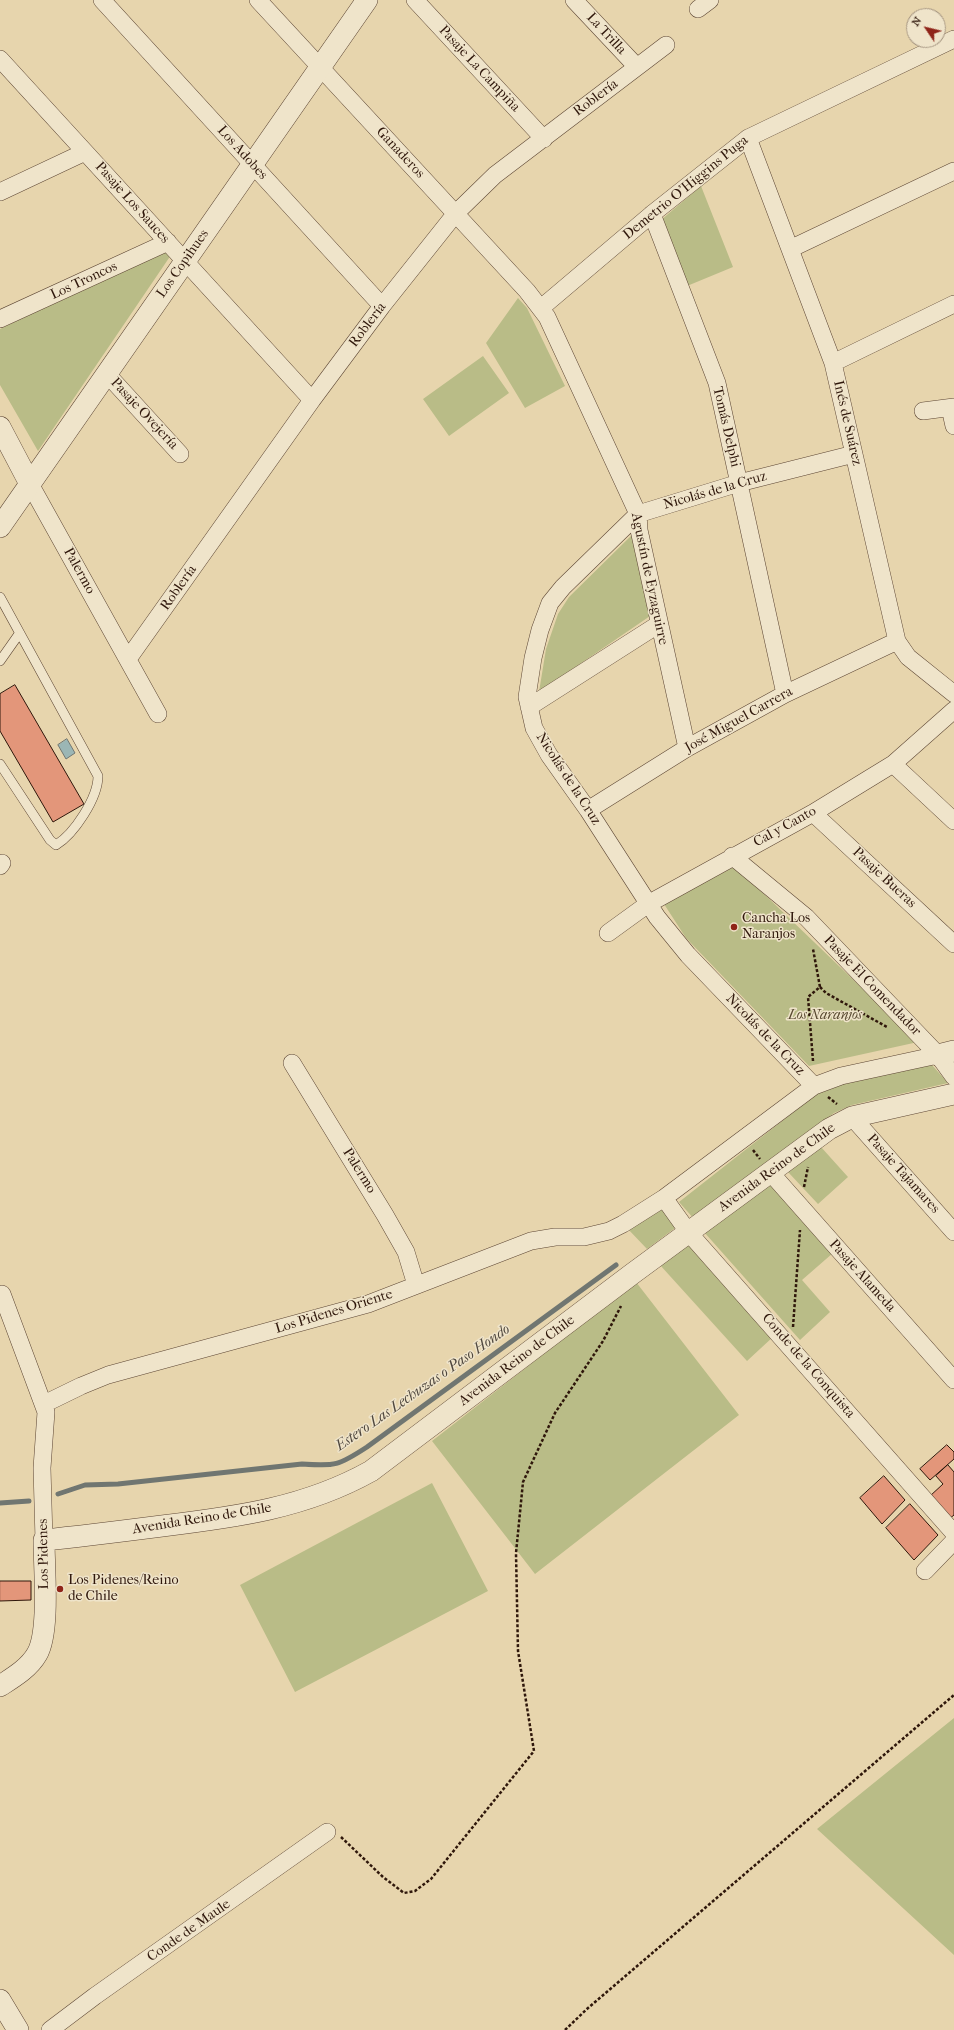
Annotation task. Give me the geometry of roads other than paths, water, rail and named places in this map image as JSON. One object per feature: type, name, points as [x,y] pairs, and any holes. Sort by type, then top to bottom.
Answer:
[{"type":"street","name":"Los Adobes","points":[[102,0],[382,306]]},
{"type":"street","name":"Ganaderos","points":[[258,0],[456,213],[541,308]]},
{"type":"street","name":"Los Copihues","points":[[0,527],[367,0]]},
{"type":"street","name":"Pasaje La Campiña","points":[[415,0],[544,139]]},
{"type":"street","name":"La Trilla","points":[[574,0],[637,67]]},
{"type":"street","name":"Demetrio O'Higgins Puga","points":[[541,308],[652,214],[748,138],[954,39]]},
{"type":"street","name":"Roblería","points":[[128,659],[312,400],[382,306],[456,213],[495,175],[666,45]]},
{"type":"street","name":"Pasaje Los Sauces","points":[[1,61],[312,400]]},
{"type":"street","name":"Inés de Suárez","points":[[748,138],[833,363],[897,640],[908,657],[954,694]]},
{"type":"street","points":[[0,192],[85,152]]},
{"type":"street","points":[[790,249],[954,171]]},
{"type":"street","name":"Tomás Delphi","points":[[652,214],[717,383],[785,694]]},
{"type":"street","name":"Los Troncos","points":[[0,319],[168,242]]},
{"type":"street","points":[[833,363],[952,306]]},
{"type":"street","name":"Agustín de Eyzaguirre","points":[[541,308],[553,327],[638,514],[639,530],[687,748]]},
{"type":"street","name":"Pasaje Ovejería","points":[[107,374],[180,454]]},
{"type":"street","points":[[923,410],[952,407],[954,426]]},
{"type":"street","name":"Palermo","points":[[0,427],[30,484],[158,714]]},
{"type":"street","name":"Nicolás de la Cruz","points":[[814,1086],[688,955],[648,904],[588,810],[549,755],[534,728],[527,697],[533,658],[540,630],[550,603],[563,587],[638,514],[739,483],[854,454]]},
{"type":"street","points":[[529,707],[659,624]]},
{"type":"street","name":"José Miguel Carrera","points":[[588,810],[687,748],[785,694],[897,640]]},
{"type":"street","name":"Cal y Canto","points":[[608,933],[648,904],[813,812],[893,764],[954,710]]},
{"type":"street","points":[[893,764],[954,821]]},
{"type":"street","name":"Pasaje Bueras","points":[[813,812],[954,944]]},
{"type":"street","name":"Pasaje El Comendador","points":[[732,856],[806,917],[946,1053],[954,1077]]},
{"type":"street","points":[[664,1198],[814,1086],[841,1076],[946,1053]]},
{"type":"street","name":"Palermo","points":[[292,1063],[406,1252],[416,1285]]},
{"type":"street","name":"Avenida Reino de Chile","points":[[44,1540],[202,1521],[261,1512],[318,1496],[344,1486],[371,1471],[770,1172],[841,1122],[852,1117],[954,1094]]},
{"type":"street","name":"Pasaje Tajamares","points":[[852,1117],[954,1232]]},
{"type":"street","name":"Pasaje Alameda","points":[[770,1172],[954,1380]]},
{"type":"street","name":"Los Pidenes Oriente","points":[[44,1404],[108,1375],[368,1304],[531,1241],[555,1237],[584,1237],[608,1231],[624,1224],[664,1198]]},
{"type":"street","name":"Conde de la Conquista","points":[[664,1198],[689,1233],[954,1533]]},
{"type":"street","name":"Los Pidenes","points":[[0,1686],[26,1667],[37,1654],[42,1644],[44,1623],[42,1468],[47,1419],[44,1404],[1,1295]]},
{"type":"street","points":[[925,1571],[954,1541]]},
{"type":"street","name":"Conde de Maule","points":[[50,2030],[95,1996],[327,1832]]},
{"type":"street","points":[[0,2000],[18,2030]]},
{"type":"lane","points":[[0,597],[98,776],[98,786],[92,800],[66,839],[56,845],[50,840],[0,764]]},
{"type":"lane","points":[[0,661],[19,634]]},
{"type":"water","points":[[67,739],[75,753],[66,759],[58,745]]},
{"type":"waterway","name":"Estero Las Lechuzas o Paso Hondo","points":[[58,1494],[85,1485],[118,1484],[302,1464],[330,1465],[343,1461],[367,1447],[616,1265]]},
{"type":"waterway","name":"Estero Las Lechuzas o Paso Hondo","points":[[0,1503],[29,1501]]},
{"type":"place","name":"Cancha Los Naranjos","points":[[734,927]]},
{"type":"place","name":"Los Pidenes/Reino de Chile","points":[[60,1589]]},
{"type":"park label","name":"Los Naranjos","points":[[825,1016]]}]
